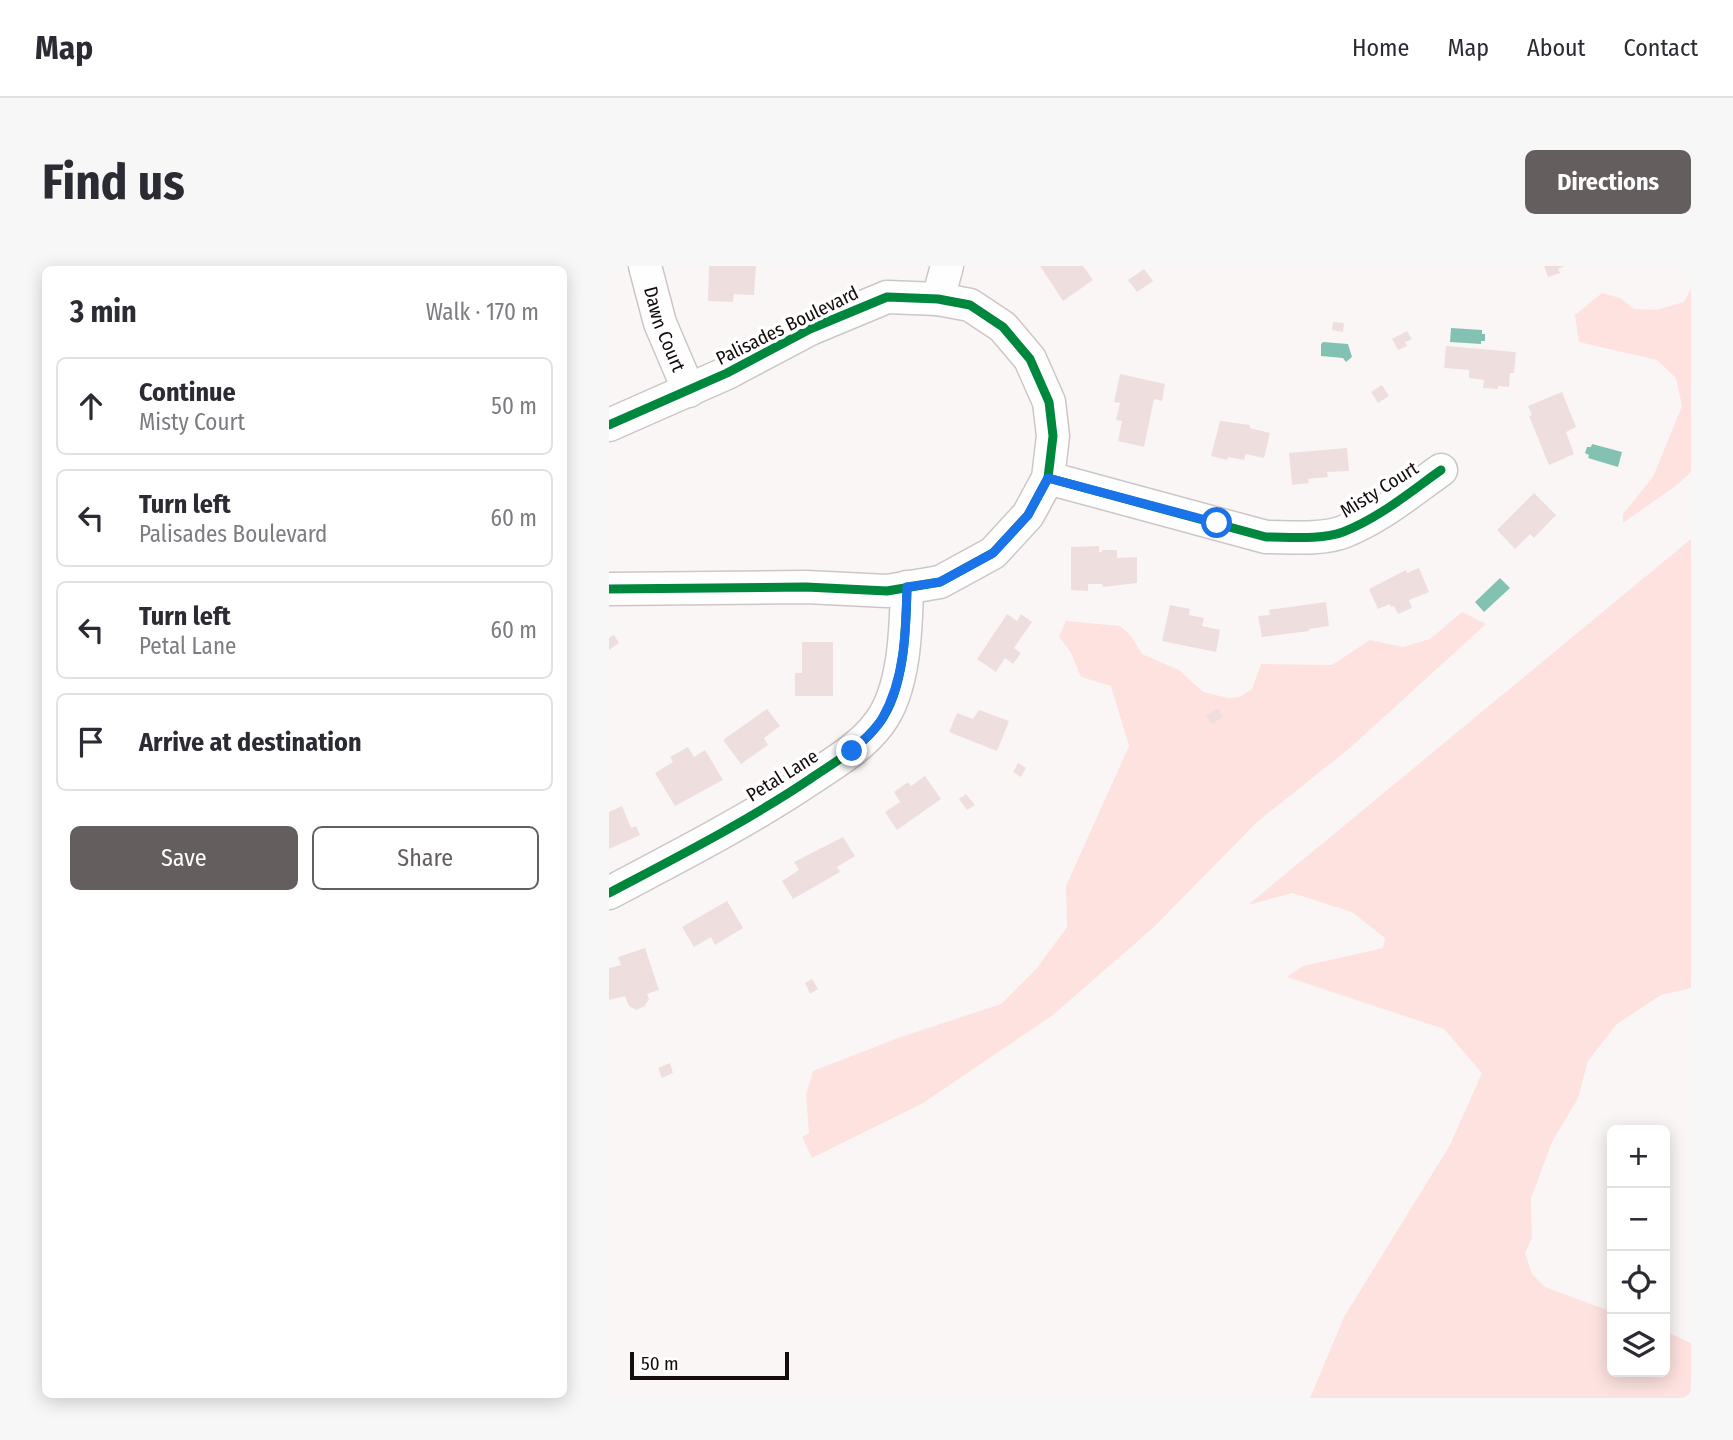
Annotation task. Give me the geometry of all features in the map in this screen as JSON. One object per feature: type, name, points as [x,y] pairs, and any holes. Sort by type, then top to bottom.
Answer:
[{"type":"street","name":"Dawn Court","points":[[645,266],[660,323],[689,391]]},
{"type":"street","points":[[938,299],[947,266]]},
{"type":"street","name":"Palisades Boulevard","points":[[609,425],[727,373],[810,328],[887,297],[938,299],[970,305],[1003,327],[1030,359],[1049,402],[1053,436],[1048,478],[1028,515],[993,553],[940,582],[887,591],[806,587],[609,589]]},
{"type":"street","name":"Misty Court","points":[[1048,478],[1266,537],[1298,538],[1342,533],[1385,510],[1441,470]]},
{"type":"street","name":"Petal Lane","points":[[609,893],[695,848],[789,793],[852,751],[881,721],[895,689],[906,640],[907,587]]},
{"type":"shaded area","points":[[1691,288],[1691,472],[1623,523],[1623,514],[1653,477],[1682,406],[1676,378],[1657,360],[1579,342],[1575,315],[1602,293],[1620,298],[1634,309],[1656,310],[1684,302]]},
{"type":"shaded area","points":[[1451,328],[1482,330],[1485,341],[1481,341],[1481,344],[1450,342]]},
{"type":"shaded area","points":[[1323,342],[1348,344],[1352,357],[1346,362],[1343,358],[1321,356]]},
{"type":"shaded area","points":[[1592,444],[1622,452],[1618,467],[1588,458],[1589,455],[1585,453],[1587,447]]},
{"type":"shaded area","points":[[1691,539],[1691,988],[1661,995],[1617,1024],[1588,1061],[1578,1098],[1552,1142],[1531,1198],[1532,1238],[1525,1253],[1532,1274],[1545,1287],[1607,1310],[1607,1377],[1670,1377],[1670,1333],[1691,1343],[1691,1398],[1310,1398],[1344,1317],[1450,1145],[1482,1073],[1444,1029],[1287,977],[1303,966],[1383,948],[1385,938],[1352,912],[1292,893],[1248,905]]},
{"type":"shaded area","points":[[1500,578],[1510,588],[1484,612],[1475,602]]},
{"type":"shaded area","points":[[1462,612],[1486,624],[1351,747],[1257,822],[1154,927],[1053,1015],[923,1103],[812,1158],[802,1137],[809,1133],[806,1095],[813,1071],[898,1038],[1001,1004],[1037,968],[1067,927],[1066,886],[1129,746],[1111,686],[1081,677],[1070,651],[1059,637],[1066,621],[1120,626],[1131,636],[1142,654],[1179,670],[1203,692],[1228,698],[1240,697],[1252,689],[1261,664],[1332,665],[1370,640],[1403,647],[1430,639]]},
{"type":"building","points":[[709,266],[756,266],[754,295],[734,294],[733,302],[708,301]]},
{"type":"building","points":[[1040,266],[1083,266],[1093,280],[1063,301]]},
{"type":"building","points":[[1544,266],[1565,266],[1558,269],[1560,273],[1548,277]]},
{"type":"building","points":[[1144,269],[1153,281],[1137,292],[1128,280]]},
{"type":"building","points":[[1333,322],[1344,323],[1343,332],[1332,330]]},
{"type":"building","points":[[1407,331],[1412,339],[1405,342],[1407,346],[1398,350],[1392,339]]},
{"type":"building","points":[[1446,346],[1516,352],[1514,373],[1510,373],[1509,387],[1483,388],[1484,380],[1469,378],[1469,370],[1444,368]]},
{"type":"building","points":[[1120,374],[1165,384],[1162,401],[1154,399],[1144,447],[1118,441],[1122,421],[1116,420],[1120,403],[1114,402]]},
{"type":"building","points":[[1382,385],[1389,396],[1378,403],[1371,392]]},
{"type":"building","points":[[1562,392],[1576,427],[1566,432],[1574,454],[1549,465],[1529,416],[1532,415],[1528,406]]},
{"type":"building","points":[[1220,421],[1250,425],[1250,428],[1270,433],[1264,458],[1246,454],[1244,460],[1228,457],[1227,460],[1211,456]]},
{"type":"building","points":[[1347,448],[1349,471],[1327,472],[1328,477],[1308,479],[1309,483],[1292,485],[1289,453]]},
{"type":"building","points":[[1534,493],[1556,515],[1534,538],[1530,534],[1515,549],[1497,530]]},
{"type":"building","points":[[1099,546],[1099,552],[1117,550],[1117,558],[1137,557],[1137,583],[1103,587],[1102,584],[1088,584],[1088,591],[1071,590],[1071,547]]},
{"type":"building","points":[[1419,568],[1429,592],[1409,600],[1412,608],[1398,614],[1390,604],[1378,609],[1369,589],[1406,570],[1407,573]]},
{"type":"building","points":[[1326,602],[1329,626],[1262,637],[1258,616],[1270,615],[1269,610]]},
{"type":"building","points":[[1170,605],[1190,609],[1189,615],[1204,618],[1202,626],[1220,630],[1216,652],[1162,641]]},
{"type":"building","points":[[1007,614],[1017,621],[1021,614],[1032,622],[1014,648],[1021,653],[1013,664],[1005,658],[996,672],[977,659]]},
{"type":"building","points":[[614,635],[619,643],[609,650],[609,638]]},
{"type":"building","points":[[802,642],[833,642],[833,696],[795,696],[795,673],[802,673]]},
{"type":"building","points":[[1218,708],[1223,717],[1212,724],[1206,716]]},
{"type":"building","points":[[767,709],[780,726],[764,738],[768,745],[741,764],[723,740]]},
{"type":"building","points":[[979,710],[1009,721],[997,751],[949,732],[957,713],[973,719]]},
{"type":"building","points":[[688,747],[694,757],[705,750],[723,780],[675,806],[655,773],[673,762],[670,757]]},
{"type":"building","points":[[1018,763],[1026,768],[1021,777],[1013,772]]},
{"type":"building","points":[[925,776],[941,799],[897,830],[885,812],[900,802],[894,792],[908,782],[911,786]]},
{"type":"building","points":[[966,794],[975,805],[967,810],[959,799]]},
{"type":"building","points":[[622,806],[631,828],[636,826],[640,835],[609,849],[609,812]]},
{"type":"building","points":[[843,837],[855,856],[837,867],[840,872],[793,899],[782,881],[799,870],[794,862]]},
{"type":"building","points":[[727,901],[743,928],[715,945],[711,937],[694,947],[682,927]]},
{"type":"building","points":[[645,948],[659,990],[647,994],[649,999],[645,1006],[636,1010],[629,1006],[625,996],[609,1000],[609,968],[621,965],[618,957]]},
{"type":"building","points":[[812,979],[818,989],[810,994],[805,983]]},
{"type":"building","points":[[670,1063],[673,1073],[662,1078],[658,1068]]},
{"type":"cycle path","points":[[609,425],[727,373],[810,329],[887,297],[938,299],[970,305],[1003,327],[1030,359],[1049,402],[1053,436],[1048,478],[1028,515],[993,553],[940,582],[887,591],[806,587],[609,589]]},
{"type":"cycle path","points":[[1048,478],[1266,537],[1305,538],[1335,535],[1369,520],[1441,470]]},
{"type":"cycle path","points":[[609,893],[711,839],[786,795],[857,747],[873,731],[895,692],[903,657],[907,587]]},
{"type":"route","points":[[852,751],[881,721],[895,689],[906,640],[907,587],[940,582],[993,553],[1028,515],[1048,478],[1217,523]]}]
